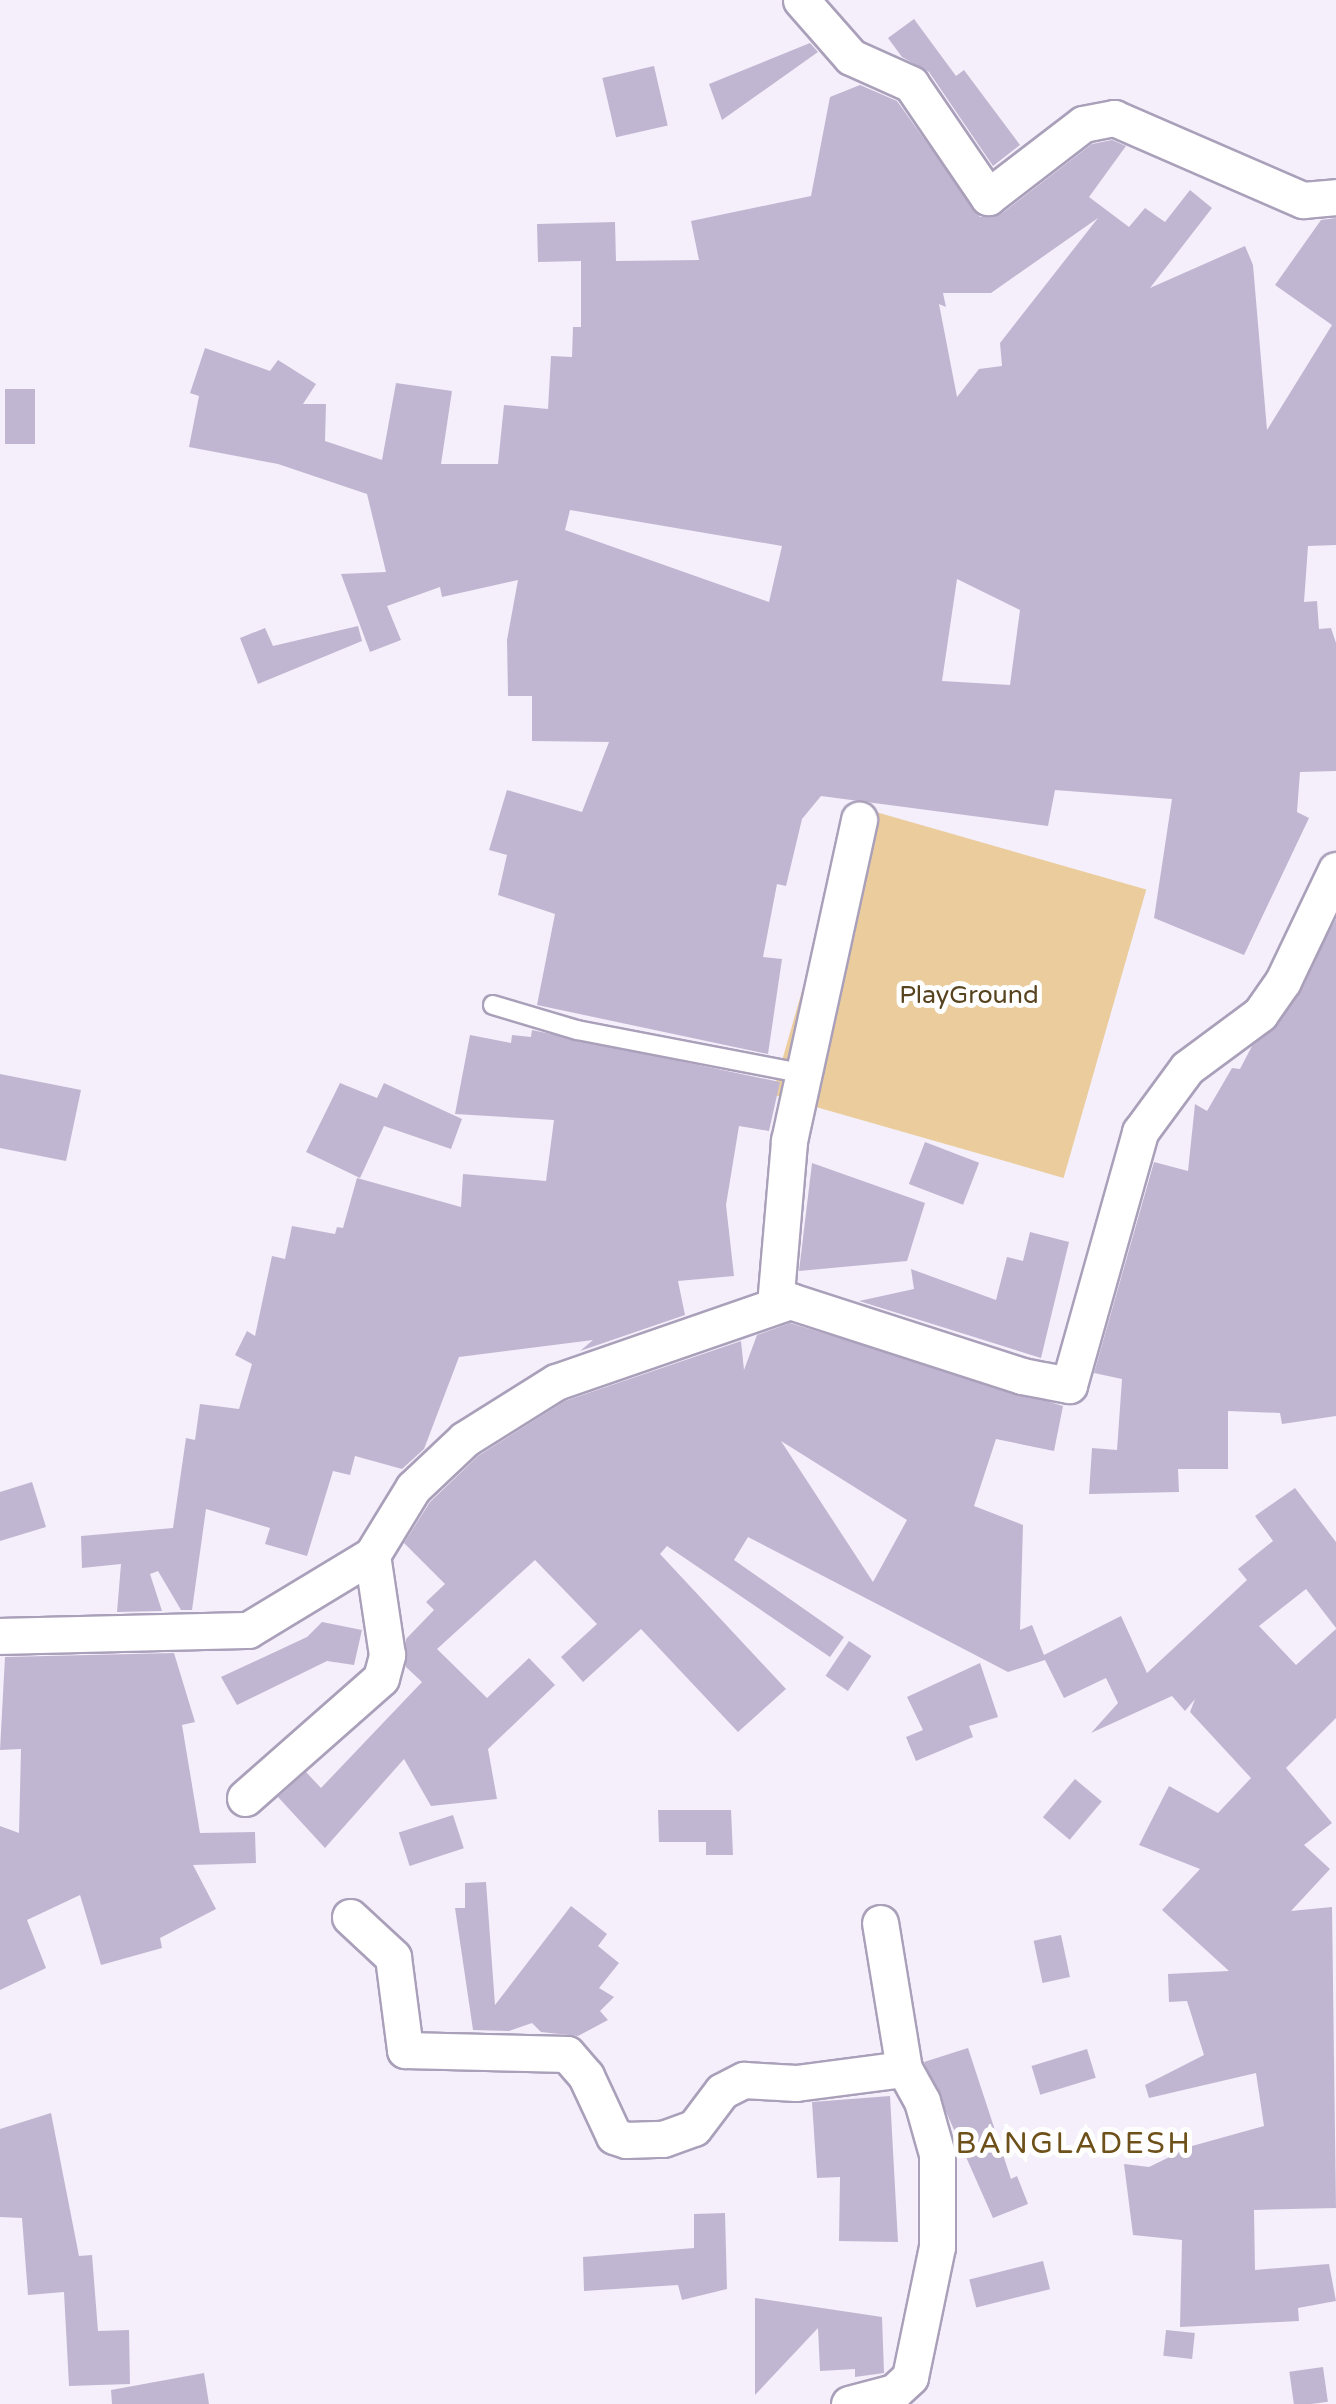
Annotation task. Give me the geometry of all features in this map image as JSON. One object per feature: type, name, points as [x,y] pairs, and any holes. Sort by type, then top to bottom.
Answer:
[{"type":"street","points":[[801,0],[851,57],[911,84],[988,196],[1082,124],[1114,118],[1303,200],[1320,204],[1336,198]]},
{"type":"street","points":[[775,1306],[785,1177],[859,820]]},
{"type":"street","points":[[0,1636],[248,1630],[372,1555],[422,1478],[501,1413],[610,1359],[775,1306],[801,1303],[1022,1376],[1068,1385],[1140,1132],[1188,1068],[1260,1014],[1283,982],[1336,870]]},
{"type":"street","points":[[245,1798],[381,1678],[388,1655],[372,1555]]},
{"type":"street","points":[[350,1917],[393,1957],[405,2050],[567,2054],[586,2076],[614,2136],[626,2140],[663,2139],[694,2128],[722,2091],[744,2080],[796,2083],[904,2068]]},
{"type":"street","points":[[849,2404],[894,2392],[910,2377],[934,2270],[937,2154],[927,2114],[904,2068],[880,1923]]},
{"type":"lane","points":[[493,1005],[577,1030],[805,1074]]},
{"type":"green space","name":"PlayGround","points":[[855,806],[1146,890],[1064,1178],[772,1094]]},
{"type":"building","points":[[914,19],[956,76],[964,70],[1020,145],[993,166],[929,72],[902,57],[888,38]]},
{"type":"building","points":[[810,43],[818,52],[722,120],[709,84]]},
{"type":"building","points":[[654,66],[668,125],[616,137],[602,78]]},
{"type":"building","points":[[860,85],[897,101],[980,217],[1001,214],[1092,144],[1112,140],[1126,146],[1089,197],[1129,227],[1145,208],[1165,222],[1190,190],[1212,208],[1150,288],[1245,246],[1253,265],[1267,430],[1332,325],[1275,285],[1321,220],[1336,218],[1336,545],[1308,546],[1304,602],[1317,601],[1319,629],[1331,628],[1336,643],[1336,771],[1300,772],[1297,812],[1309,818],[1244,955],[1154,918],[1172,799],[1055,790],[1048,826],[821,796],[802,819],[786,886],[777,884],[763,957],[782,959],[768,1054],[537,1005],[555,914],[498,895],[507,855],[489,850],[507,790],[582,812],[609,742],[532,741],[532,696],[508,696],[507,640],[518,580],[442,597],[440,587],[387,606],[401,640],[370,652],[341,574],[386,572],[367,494],[278,464],[189,447],[199,396],[190,393],[205,348],[270,371],[278,360],[316,384],[303,404],[326,404],[325,441],[382,460],[396,383],[452,391],[441,464],[498,464],[504,405],[548,409],[551,356],[572,357],[573,327],[581,327],[581,261],[538,262],[537,224],[615,222],[616,261],[699,260],[691,221],[811,196],[830,97]],"holes":[[[1098,218],[1000,343],[1002,366],[979,369],[957,397],[939,304],[946,307],[943,293],[991,293]],[[570,510],[782,546],[769,602],[565,530]],[[957,579],[1020,610],[1010,685],[942,681]]]},
{"type":"building","points":[[5,389],[35,389],[35,444],[5,444]]},
{"type":"building","points":[[358,626],[362,641],[258,684],[240,638],[265,628],[273,646]]},
{"type":"building","points":[[1336,919],[1336,1416],[1282,1424],[1280,1413],[1228,1411],[1228,1469],[1178,1469],[1179,1492],[1089,1494],[1092,1448],[1117,1450],[1122,1379],[1094,1373],[1154,1162],[1188,1171],[1195,1104],[1207,1111],[1232,1068],[1240,1069],[1252,1046],[1277,1026]]},
{"type":"building","points":[[532,1030],[780,1082],[769,1131],[739,1126],[726,1205],[734,1276],[678,1281],[685,1315],[580,1351],[593,1340],[459,1357],[424,1449],[402,1469],[355,1456],[350,1475],[333,1471],[307,1556],[265,1544],[270,1528],[206,1509],[192,1610],[181,1610],[158,1571],[150,1574],[162,1611],[117,1612],[121,1564],[82,1568],[81,1536],[173,1528],[186,1438],[195,1440],[200,1404],[239,1409],[252,1364],[235,1355],[247,1331],[255,1336],[272,1256],[285,1259],[292,1226],[335,1234],[337,1227],[343,1228],[357,1178],[461,1207],[463,1174],[546,1181],[554,1120],[455,1114],[470,1035],[511,1043],[512,1035],[531,1037]]},
{"type":"building","points":[[0,1074],[81,1090],[66,1161],[0,1148]]},
{"type":"building","points":[[340,1083],[377,1098],[384,1083],[462,1119],[451,1149],[384,1126],[360,1178],[306,1152]]},
{"type":"building","points":[[925,1142],[979,1163],[963,1205],[909,1184]]},
{"type":"building","points":[[812,1163],[925,1203],[907,1261],[799,1271]]},
{"type":"building","points":[[1030,1232],[1069,1242],[1041,1358],[859,1301],[914,1289],[911,1269],[996,1300],[1007,1257],[1023,1261]]},
{"type":"building","points":[[790,1323],[1063,1406],[1054,1451],[996,1439],[974,1506],[1023,1525],[1020,1630],[1032,1625],[1044,1655],[1121,1616],[1147,1673],[1247,1580],[1238,1569],[1273,1541],[1255,1516],[1295,1488],[1336,1542],[1336,1628],[1306,1589],[1259,1626],[1296,1665],[1336,1629],[1336,1718],[1286,1768],[1332,1823],[1304,1845],[1330,1869],[1291,1911],[1332,1907],[1336,2208],[1254,2210],[1255,2270],[1329,2264],[1336,2301],[1298,2308],[1299,2321],[1180,2327],[1182,2240],[1133,2235],[1124,2164],[1149,2167],[1192,2146],[1264,2126],[1256,2073],[1149,2098],[1145,2085],[1204,2055],[1187,2001],[1169,2002],[1168,1974],[1229,1971],[1162,1910],[1200,1869],[1139,1845],[1169,1786],[1218,1813],[1251,1778],[1190,1712],[1195,1699],[1185,1711],[1172,1696],[1091,1733],[1118,1703],[1106,1678],[1064,1698],[1045,1660],[1008,1672],[748,1537],[734,1560],[844,1637],[830,1657],[667,1546],[660,1554],[786,1689],[738,1732],[641,1629],[583,1682],[561,1657],[597,1624],[535,1560],[437,1649],[487,1698],[529,1658],[555,1685],[488,1749],[497,1799],[431,1806],[404,1759],[325,1848],[278,1797],[306,1772],[321,1788],[422,1682],[406,1667],[406,1639],[434,1610],[426,1602],[445,1584],[404,1543],[430,1502],[478,1456],[565,1401],[741,1341],[744,1370],[757,1335]],"holes":[[[781,1441],[907,1520],[873,1582]]]},
{"type":"building","points":[[32,1482],[46,1527],[0,1541],[0,1492]]},
{"type":"building","points":[[322,1622],[362,1630],[354,1665],[327,1661],[237,1705],[221,1677],[307,1637]]},
{"type":"building","points":[[849,1641],[871,1656],[848,1691],[826,1676]]},
{"type":"building","points":[[174,1653],[195,1722],[182,1725],[200,1833],[255,1832],[256,1863],[193,1865],[216,1909],[160,1938],[162,1948],[101,1965],[80,1895],[27,1920],[46,1968],[0,1990],[0,1826],[19,1833],[21,1749],[0,1750],[5,1657]]},
{"type":"building","points":[[980,1663],[998,1717],[969,1726],[973,1737],[916,1761],[906,1737],[923,1730],[907,1697]]},
{"type":"building","points":[[1075,1779],[1102,1801],[1070,1840],[1043,1817]]},
{"type":"building","points":[[658,1810],[731,1810],[733,1855],[706,1855],[706,1842],[659,1842]]},
{"type":"building","points":[[453,1815],[464,1848],[410,1866],[399,1833]]},
{"type":"building","points":[[486,1882],[495,2005],[571,1906],[607,1934],[598,1946],[619,1963],[599,1988],[614,1997],[600,2011],[608,2020],[578,2036],[541,2032],[532,2023],[509,2031],[473,2030],[455,1908],[465,1908],[465,1883]]},
{"type":"building","points":[[1061,1935],[1070,1977],[1043,1983],[1034,1941]]},
{"type":"building","points":[[968,2048],[1011,2179],[1017,2176],[1028,2204],[993,2218],[924,2062]]},
{"type":"building","points":[[1087,2049],[1096,2078],[1040,2095],[1032,2066]]},
{"type":"building","points":[[890,2096],[898,2242],[839,2241],[840,2177],[817,2178],[812,2102]]},
{"type":"building","points":[[51,2113],[79,2256],[92,2255],[98,2331],[129,2330],[130,2384],[69,2386],[64,2292],[28,2295],[22,2218],[0,2217],[0,2129]]},
{"type":"building","points":[[725,2213],[727,2289],[682,2300],[678,2285],[584,2291],[583,2257],[694,2248],[694,2214]]},
{"type":"building","points":[[1043,2261],[1050,2289],[976,2308],[969,2279]]},
{"type":"building","points":[[755,2298],[882,2317],[884,2373],[855,2377],[855,2369],[820,2371],[818,2328],[755,2395]]},
{"type":"building","points":[[1166,2330],[1195,2333],[1192,2359],[1163,2356]]},
{"type":"building","points":[[1323,2367],[1328,2402],[1294,2404],[1289,2372]]},
{"type":"building","points":[[204,2373],[209,2404],[112,2404],[111,2390]]},
{"type":"district","name":"BANGLADESH","points":[[1074,2144]]}]
